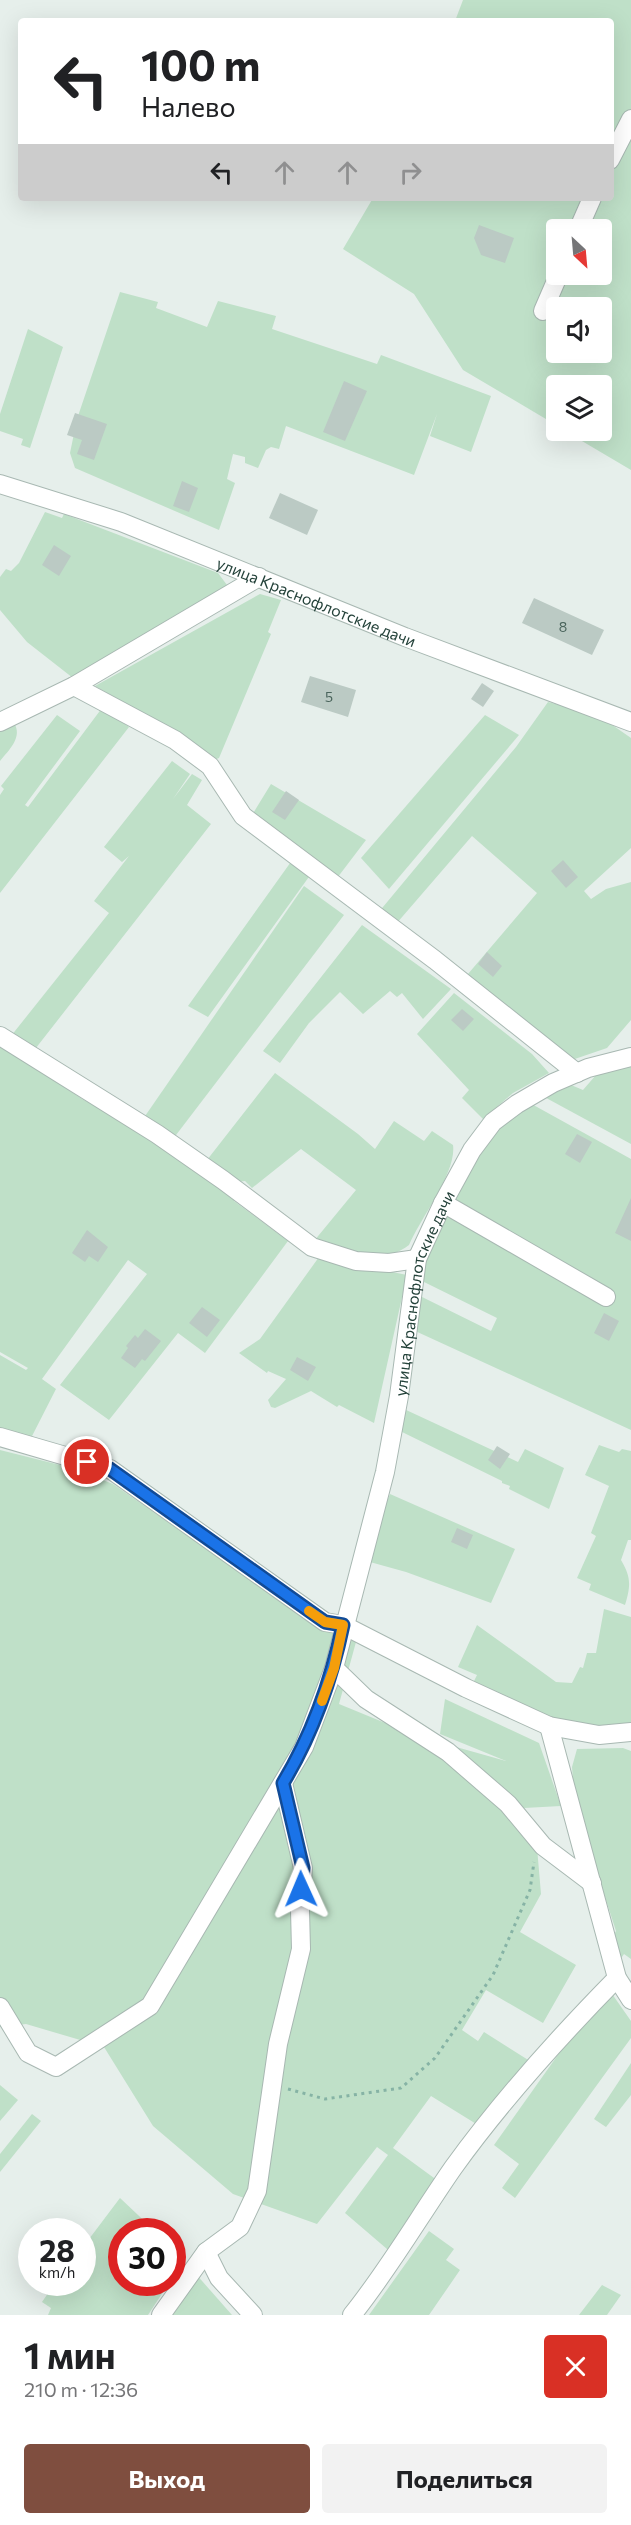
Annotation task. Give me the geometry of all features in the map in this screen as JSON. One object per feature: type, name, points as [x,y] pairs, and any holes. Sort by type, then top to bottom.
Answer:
[{"type":"street","points":[[614,152],[631,119]]},
{"type":"street","points":[[583,219],[591,201]]},
{"type":"street","points":[[543,311],[554,285]]},
{"type":"street","name":"улица Краснофлотские дачи","points":[[0,484],[121,522],[405,636],[631,722]]},
{"type":"street","points":[[0,722],[74,686],[259,577]]},
{"type":"street","points":[[74,686],[175,740],[210,766],[243,816],[435,960],[577,1073]]},
{"type":"street","points":[[0,1036],[157,1134],[224,1180],[312,1247],[356,1261],[389,1263],[417,1259]]},
{"type":"street","name":"улица Краснофлотские дачи","points":[[0,2007],[28,2053],[56,2067],[150,2006],[304,1748],[334,1668],[343,1625],[385,1472],[399,1396],[417,1259],[443,1203],[472,1150],[493,1122],[553,1083],[577,1073],[631,1057]]},
{"type":"street","points":[[443,1203],[606,1297]]},
{"type":"street","points":[[0,1437],[110,1469],[325,1622],[343,1625],[466,1688],[549,1726],[599,1735],[631,1732]]},
{"type":"street","points":[[334,1668],[366,1699],[448,1752],[508,1804],[537,1839],[592,1883]]},
{"type":"street","points":[[549,1726],[617,1978],[631,2000]]},
{"type":"street","points":[[161,2315],[206,2252],[240,2227],[257,2192],[278,2044],[301,1949],[300,1910],[303,1868],[283,1783]]},
{"type":"street","points":[[352,2315],[374,2288],[454,2167],[546,2051],[617,1978]]},
{"type":"street","points":[[206,2252],[219,2278],[254,2315]]},
{"type":"path","points":[[272,2084],[324,2099],[401,2088],[435,2058],[493,1975],[530,1890],[537,1839]]},
{"type":"green space","points":[[463,0],[631,0],[631,470],[582,441],[612,441],[612,375],[546,375],[546,419],[463,370],[414,294],[343,249],[371,201],[614,201],[614,18],[456,18]]},
{"type":"green space","points":[[120,292],[158,302],[156,308],[207,327],[218,301],[276,316],[272,329],[377,364],[381,355],[491,396],[471,452],[430,436],[437,414],[414,475],[286,426],[279,449],[271,447],[266,450],[258,468],[245,463],[245,457],[233,454],[227,479],[235,483],[219,530],[75,468],[70,453],[77,419]]},
{"type":"green space","points":[[28,329],[63,347],[30,448],[21,445],[23,439],[0,431],[0,414]]},
{"type":"green space","points":[[45,512],[62,518],[64,514],[218,573],[227,585],[195,608],[73,678],[27,642],[0,610],[0,577],[6,569],[11,571],[19,563]]},
{"type":"green space","points":[[260,594],[281,600],[268,632],[271,634],[219,758],[209,762],[177,733],[95,686]]},
{"type":"green space","points":[[548,702],[598,715],[631,738],[631,848],[584,891],[591,899],[606,889],[631,882],[631,1020],[607,1048],[563,1063],[462,981],[537,893],[472,836],[390,931],[373,919],[516,747]]},
{"type":"green space","points":[[102,708],[129,727],[0,893],[0,795],[4,789],[1,786],[57,715],[80,731],[25,805],[28,807]]},
{"type":"green space","points":[[485,715],[519,735],[389,889],[361,858]]},
{"type":"green space","points":[[14,723],[16,738],[0,761],[0,729]]},
{"type":"green space","points":[[172,761],[190,774],[173,799],[192,774],[202,780],[187,805],[211,824],[32,1053],[11,1036],[109,913],[94,901],[129,856],[122,862],[104,847]]},
{"type":"green space","points":[[271,784],[366,840],[328,890],[311,874],[208,1017],[188,1006],[293,859],[247,823]]},
{"type":"green space","points":[[304,886],[344,915],[173,1139],[143,1119]]},
{"type":"green space","points":[[362,925],[451,989],[423,1019],[402,993],[397,997],[390,991],[363,1014],[340,992],[309,1023],[280,1063],[263,1051]]},
{"type":"green space","points":[[454,993],[532,1054],[549,1073],[513,1093],[483,1119],[462,1098],[469,1090],[417,1034]]},
{"type":"green space","points":[[0,1044],[82,1099],[141,1131],[234,1197],[234,1201],[288,1241],[205,1353],[178,1333],[109,1420],[60,1385],[147,1274],[128,1260],[42,1379],[56,1389],[30,1440],[0,1444],[0,1355],[26,1370],[28,1368],[0,1352]]},
{"type":"green space","points":[[631,1064],[631,1144],[537,1093],[564,1082],[583,1090],[596,1075]]},
{"type":"green space","points":[[275,1073],[375,1149],[394,1121],[424,1141],[432,1131],[453,1145],[453,1156],[444,1182],[409,1245],[398,1252],[375,1256],[362,1255],[314,1241],[356,1190],[301,1149],[252,1188],[245,1181],[237,1182],[207,1160]]},
{"type":"green space","points":[[528,1102],[631,1159],[631,1430],[413,1330],[418,1295],[491,1331],[497,1318],[422,1281],[426,1258],[478,1146]]},
{"type":"green space","points":[[319,1257],[407,1275],[374,1423],[339,1405],[337,1407],[311,1391],[275,1408],[271,1407],[268,1400],[286,1379],[268,1371],[267,1373],[239,1353],[260,1339]]},
{"type":"green space","points":[[404,1409],[518,1462],[525,1449],[564,1468],[549,1509],[509,1489],[510,1486],[502,1481],[400,1431]]},
{"type":"green space","points":[[599,1445],[619,1452],[622,1449],[631,1451],[631,1540],[628,1540],[621,1560],[629,1581],[625,1605],[589,1590],[591,1584],[577,1578],[596,1536],[591,1533],[609,1486],[585,1475]]},
{"type":"green space","points":[[0,1450],[72,1468],[113,1484],[316,1625],[336,1628],[356,1642],[339,1704],[417,1736],[506,1761],[440,1734],[445,1699],[539,1743],[561,1806],[524,1808],[535,1824],[541,1894],[520,1932],[576,1965],[543,2023],[486,1990],[462,2030],[478,2041],[484,2032],[533,2063],[486,2130],[431,2096],[393,2148],[445,2186],[394,2255],[345,2213],[388,2155],[377,2147],[317,2224],[233,2194],[153,2126],[104,2047],[26,2024],[0,2027]]},
{"type":"green space","points":[[390,1494],[515,1549],[491,1603],[406,1572],[370,1562],[375,1530]]},
{"type":"green space","points":[[604,1609],[631,1617],[631,1725],[568,1730],[471,1687],[477,1675],[458,1667],[477,1625],[556,1682],[572,1683],[580,1667],[583,1668],[587,1653],[596,1653]]},
{"type":"green space","points":[[623,1748],[631,1751],[631,1959],[624,1954],[617,1964],[612,1939],[616,1931],[575,1804],[572,1767],[577,1749]]},
{"type":"green space","points":[[610,1991],[631,2021],[631,2038],[515,2198],[502,2188],[519,2164],[494,2145],[577,2028]]},
{"type":"green space","points":[[631,2063],[631,2095],[606,2127],[594,2119]]},
{"type":"green space","points":[[0,2085],[18,2100],[0,2121]]},
{"type":"green space","points":[[32,2114],[41,2121],[0,2172],[0,2154]]},
{"type":"green space","points":[[120,2198],[141,2218],[108,2218],[108,2296],[160,2296],[148,2315],[48,2315],[51,2308],[42,2302],[46,2296],[96,2296],[96,2230]]},
{"type":"green space","points":[[429,2231],[454,2249],[446,2260],[460,2270],[429,2315],[369,2315]]},
{"type":"green space","points":[[195,2273],[232,2315],[161,2315],[176,2296],[186,2296],[186,2284]]},
{"type":"green space","points":[[602,2285],[621,2295],[607,2315],[579,2315]]},
{"type":"building","points":[[479,225],[514,238],[505,263],[481,255],[474,238]]},
{"type":"building","points":[[344,381],[367,391],[345,441],[323,432]]},
{"type":"building","points":[[75,413],[107,424],[94,460],[77,454],[82,440],[67,435]]},
{"type":"building","points":[[182,481],[198,488],[189,512],[173,506]]},
{"type":"building","points":[[280,493],[318,510],[307,535],[269,518]]},
{"type":"building","points":[[54,545],[71,556],[59,576],[42,565]]},
{"type":"building","points":[[534,598],[604,630],[592,655],[522,623]]},
{"type":"building","points":[[310,676],[356,690],[348,717],[301,702]]},
{"type":"building","points":[[482,683],[494,691],[483,707],[471,699]]},
{"type":"building","points":[[286,791],[299,800],[285,820],[272,812]]},
{"type":"building","points":[[563,860],[578,877],[566,888],[551,871]]},
{"type":"building","points":[[487,952],[502,966],[493,977],[478,964]]},
{"type":"building","points":[[462,1009],[474,1019],[463,1031],[451,1020]]},
{"type":"building","points":[[577,1134],[592,1142],[580,1163],[565,1154]]},
{"type":"building","points":[[631,1198],[631,1241],[615,1233]]},
{"type":"building","points":[[87,1230],[108,1247],[98,1262],[89,1256],[85,1262],[72,1253]]},
{"type":"building","points":[[202,1307],[220,1320],[207,1337],[189,1323]]},
{"type":"building","points":[[604,1313],[619,1321],[609,1341],[594,1333]]},
{"type":"building","points":[[145,1329],[161,1341],[145,1361],[142,1359],[135,1368],[121,1358],[128,1348],[126,1346],[135,1335],[138,1338]]},
{"type":"building","points":[[297,1357],[316,1367],[308,1381],[290,1370]]},
{"type":"building","points":[[497,1446],[510,1454],[500,1469],[488,1460]]},
{"type":"building","points":[[457,1528],[473,1535],[467,1549],[451,1542]]},
{"type":"slow traffic","points":[[309,1611],[325,1622],[343,1625],[334,1668],[322,1701]]},
{"type":"route","points":[[87,1462],[110,1469],[325,1622],[343,1625],[334,1668],[304,1748],[283,1783],[303,1868],[301,1889]]}]
